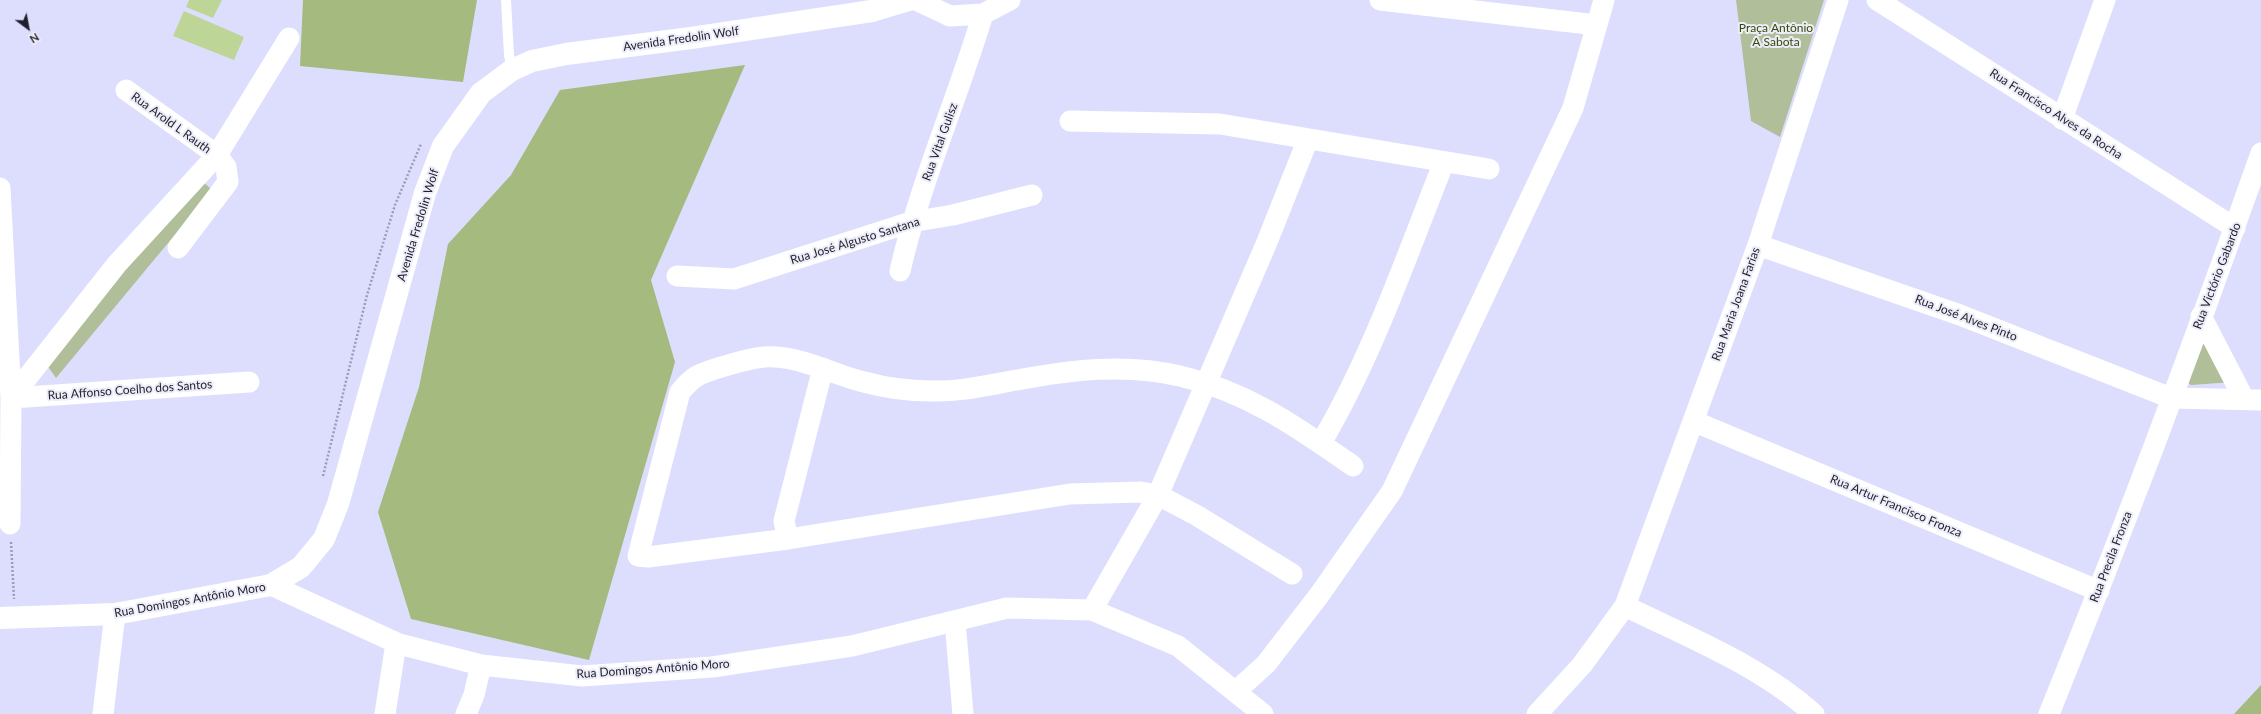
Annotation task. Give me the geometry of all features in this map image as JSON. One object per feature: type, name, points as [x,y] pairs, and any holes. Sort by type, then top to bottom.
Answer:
[{"type":"main road","name":"Avenida Fredolin Wolf","points":[[271,585],[301,567],[324,539],[338,504],[425,193],[443,146],[481,93],[512,70],[532,61],[566,54],[691,38],[872,5],[909,0]]},
{"type":"main road","name":"Rua Domingos Antônio Moro","points":[[8,619],[115,614],[271,585]]},
{"type":"street","points":[[916,0],[950,16],[983,14],[1010,0]]},
{"type":"street","points":[[1380,0],[1597,25]]},
{"type":"street","points":[[1236,692],[1266,664],[1320,594],[1392,491],[1573,108],[1604,0]]},
{"type":"street","name":"Rua Maria Joana Farias","points":[[1625,606],[1758,245],[1838,0]]},
{"type":"street","name":"Rua Francisco Alves da Rocha","points":[[1877,0],[2235,228]]},
{"type":"street","points":[[2062,119],[2105,0]]},
{"type":"street","name":"Rua Vital Gulisz","points":[[900,272],[911,222],[968,63],[983,14]]},
{"type":"street","points":[[10,398],[117,264],[217,156],[289,38]]},
{"type":"street","name":"Rua Arold L Rauth","points":[[126,90],[217,156]]},
{"type":"street","points":[[1070,121],[1220,124],[1489,169]]},
{"type":"street","points":[[1092,610],[1158,495],[1267,242],[1308,138]]},
{"type":"street","name":"Rua Victório Gabardo","points":[[2171,398],[2235,228],[2261,152]]},
{"type":"street","points":[[178,248],[228,182],[226,167],[217,156]]},
{"type":"street","points":[[1321,443],[1340,410],[1365,359],[1444,162]]},
{"type":"street","points":[[0,188],[10,398],[10,524]]},
{"type":"street","name":"Rua José Algusto Santana","points":[[677,276],[734,279],[911,222],[953,215],[1032,195]]},
{"type":"street","name":"Rua José Alves Pinto","points":[[1758,245],[1960,315],[2171,398]]},
{"type":"street","points":[[2201,316],[2253,399]]},
{"type":"street","points":[[1292,574],[1234,536],[1158,495],[1142,492],[1070,494],[788,539],[648,557],[638,556],[680,392],[688,382],[699,375],[760,357],[781,356],[864,382],[906,390],[933,391],[959,390],[1070,371],[1097,368],[1152,371],[1206,382],[1268,409],[1321,443],[1353,466]]},
{"type":"street","points":[[788,539],[784,521],[823,368]]},
{"type":"street","name":"Rua Affonso Coelho dos Santos","points":[[10,398],[249,382]]},
{"type":"street","points":[[2171,398],[2253,399]]},
{"type":"street","name":"Rua Precila Fronza","points":[[2049,714],[2099,591],[2171,398]]},
{"type":"street","name":"Rua Artur Francisco Fronza","points":[[1693,421],[2099,591]]},
{"type":"street","name":"Rua Domingos Antônio Moro","points":[[271,585],[396,643],[481,665],[582,676],[712,667],[852,646],[1007,608],[1092,610],[1178,646],[1264,714]]},
{"type":"street","points":[[1544,711],[1582,665],[1625,606],[1745,665],[1790,692],[1814,714]]},
{"type":"street","points":[[103,714],[115,614]]},
{"type":"street","points":[[955,621],[963,714]]},
{"type":"street","points":[[385,714],[396,643]]},
{"type":"street","points":[[466,714],[474,695],[481,665]]},
{"type":"lane","points":[[506,0],[509,55],[512,70]]},
{"type":"path","points":[[8,619],[10,524]]},
{"type":"green space","name":"Praça Antônio A Sabota","points":[[1736,0],[1824,0],[1780,137],[1751,121]]},
{"type":"green space","points":[[199,178],[212,190],[56,378],[44,361]]},
{"type":"green space","points":[[2204,332],[2233,382],[2191,385],[2188,383]]},
{"type":"shaded area","points":[[189,0],[222,0],[213,18],[186,7]]},
{"type":"shaded area","points":[[303,0],[477,0],[463,82],[300,66]]},
{"type":"shaded area","points":[[184,11],[244,37],[234,60],[173,36]]},
{"type":"shaded area","points":[[745,65],[651,280],[675,362],[589,660],[411,619],[378,512],[419,387],[448,244],[511,175],[560,90]]},
{"type":"shaded area","points":[[2261,685],[2261,714],[2234,714]]}]
